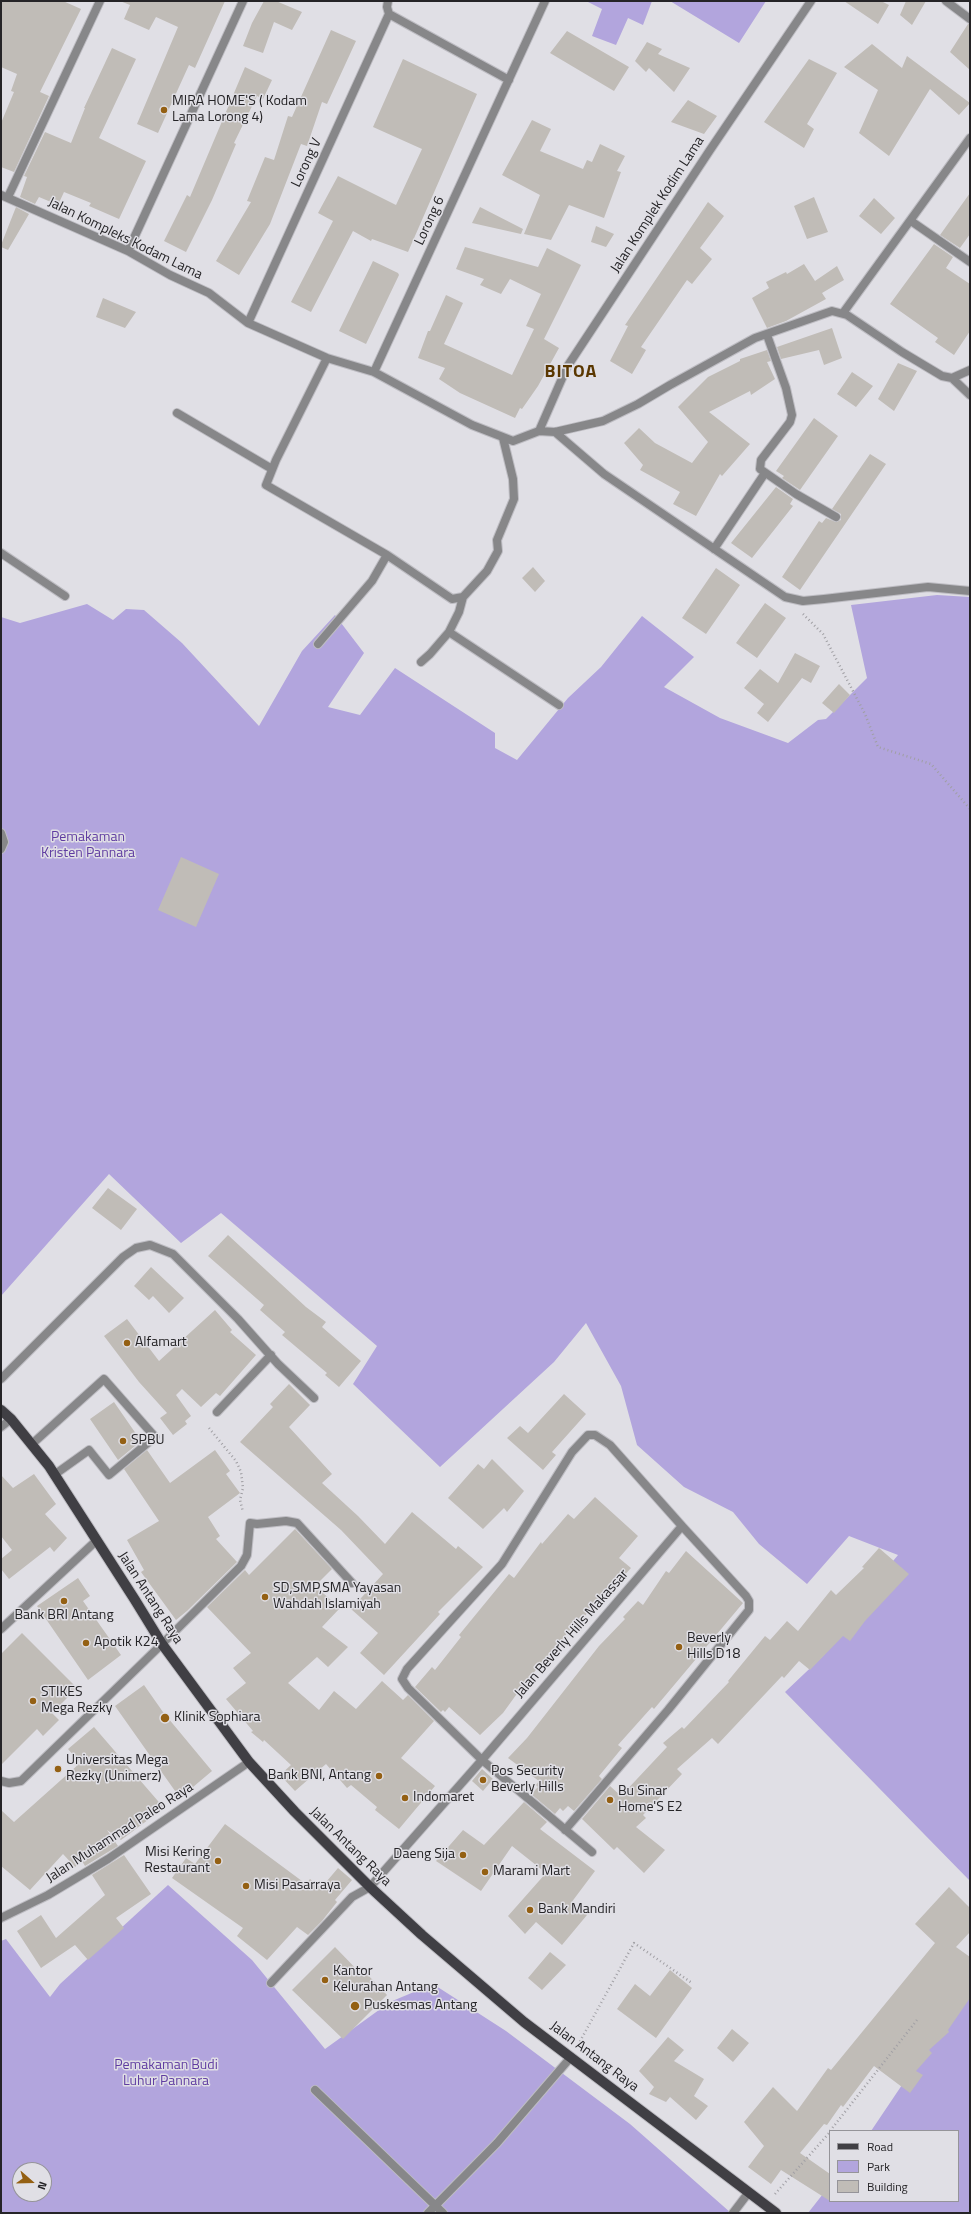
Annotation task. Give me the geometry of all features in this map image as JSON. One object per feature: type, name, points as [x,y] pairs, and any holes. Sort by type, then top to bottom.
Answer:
[{"type":"main road","name":"Jalan Antang Raya","points":[[1,1410],[11,1419],[32,1444],[54,1475],[136,1600],[162,1644],[249,1762],[295,1812],[370,1887],[488,1991],[571,2057],[776,2213]]},
{"type":"street","points":[[4,196],[100,1]]},
{"type":"street","points":[[128,251],[242,1]]},
{"type":"street","points":[[388,1],[386,7],[389,14],[509,80]]},
{"type":"street","name":"Lorong 6","points":[[374,372],[545,1]]},
{"type":"street","name":"Jalan Komplek Kodim Lama","points":[[539,431],[567,367],[710,150],[811,1]]},
{"type":"street","points":[[946,1],[970,19]]},
{"type":"street","name":"Lorong V","points":[[248,323],[389,14]]},
{"type":"street","points":[[843,313],[970,138]]},
{"type":"street","name":"Jalan Kompleks Kodam Lama","points":[[4,196],[128,251],[170,275],[209,294],[248,323],[327,358],[374,372],[466,422],[512,441],[539,431]]},
{"type":"street","points":[[911,221],[970,262]]},
{"type":"street","points":[[539,431],[555,432],[603,421],[638,404],[756,338],[832,311],[843,313],[930,370],[952,378],[970,395]]},
{"type":"street","points":[[767,335],[786,388],[792,415],[790,422],[760,460],[760,469],[796,494],[836,517]]},
{"type":"street","points":[[327,358],[272,468],[266,486],[387,555],[452,599],[463,597]]},
{"type":"street","points":[[952,378],[970,370]]},
{"type":"street","points":[[177,413],[272,468]]},
{"type":"street","points":[[555,432],[604,474],[785,597],[803,601],[928,587],[970,592]]},
{"type":"street","points":[[421,662],[449,632],[459,612],[463,597],[487,572],[498,551],[497,540],[514,499],[513,479],[503,438]]},
{"type":"street","points":[[714,549],[765,473]]},
{"type":"street","points":[[1,553],[65,596]]},
{"type":"street","points":[[318,644],[372,581],[387,555]]},
{"type":"street","points":[[449,632],[560,705]]},
{"type":"street","points":[[1,833],[4,842],[1,849]]},
{"type":"street","points":[[1,1379],[123,1257],[136,1248],[150,1245],[173,1254],[314,1398]]},
{"type":"street","points":[[218,1412],[271,1355]]},
{"type":"street","points":[[32,1444],[104,1379],[154,1437],[109,1475],[89,1450],[54,1475]]},
{"type":"street","points":[[1,1427],[11,1419]]},
{"type":"street","points":[[565,1830],[668,1710],[749,1610],[749,1601],[746,1596],[610,1445],[600,1438],[588,1435],[572,1452],[502,1564],[402,1676],[403,1682],[408,1688],[482,1760],[565,1830],[592,1852]]},
{"type":"street","points":[[1,1781],[9,1784],[21,1781],[241,1566],[246,1555],[250,1523],[257,1524],[286,1521],[298,1523],[352,1583]]},
{"type":"street","name":"Jalan Beverly Hills Makassar","points":[[271,1983],[352,1897],[370,1887],[482,1760],[682,1526]]},
{"type":"street","points":[[1,1629],[96,1541]]},
{"type":"street","name":"Jalan Muhammad Paleo Raya","points":[[1,1918],[48,1895],[108,1859],[249,1762]]},
{"type":"street","points":[[428,2213],[497,2142],[571,2057]]},
{"type":"street","points":[[315,2090],[443,2213]]},
{"type":"street","points":[[733,2213],[749,2192]]},
{"type":"path","points":[[785,597],[823,634],[865,714],[878,747],[931,764],[970,808]]},
{"type":"path","points":[[209,1428],[236,1461],[241,1472],[242,1508],[250,1523]]},
{"type":"path","points":[[571,2057],[634,1943],[692,1983]]},
{"type":"path","points":[[831,2130],[917,2020]]},
{"type":"path","points":[[766,2205],[829,2132]]},
{"type":"green space","points":[[586,1],[652,1],[643,25],[628,18],[616,45],[592,36],[602,9]]},
{"type":"green space","points":[[670,1],[766,1],[739,43]]},
{"type":"green space","name":"Pemakaman Kristen Pannara","points":[[937,595],[970,597],[970,1881],[785,1692],[824,1655],[828,1640],[898,1555],[849,1536],[807,1584],[759,1544],[733,1512],[684,1487],[637,1445],[621,1386],[586,1323],[554,1362],[440,1467],[353,1384],[377,1346],[221,1213],[181,1243],[109,1174],[1,1296],[1,617],[20,623],[87,604],[113,620],[126,609],[144,610],[182,643],[259,726],[302,651],[335,615],[364,653],[328,707],[360,715],[395,668],[495,733],[495,748],[517,760],[568,698],[601,667],[642,616],[694,657],[664,687],[720,718],[788,743],[818,720],[826,719],[867,678],[851,605]]},
{"type":"green space","name":"Pemakaman Budi Luhur Pannara","points":[[168,1885],[252,1960],[325,2049],[390,2002],[433,1984],[506,2031],[630,2124],[731,2213],[1,2213],[1,1941],[6,1939],[50,1997],[60,1984]]},
{"type":"green space","points":[[970,1984],[970,2213],[808,2213],[829,2186],[829,2202],[959,2202],[959,2130],[872,2130]]},
{"type":"building","points":[[1,1],[63,1],[81,9],[40,92],[49,96],[14,172],[1,167],[1,123],[14,92],[11,91],[17,74],[1,67]]},
{"type":"building","points":[[120,1],[225,1],[195,68],[189,65],[158,133],[137,124],[178,27],[156,17],[149,30],[124,19],[130,5]]},
{"type":"building","points":[[264,1],[276,1],[302,12],[292,30],[274,22],[263,53],[243,46],[252,23]]},
{"type":"building","points":[[844,1],[881,1],[889,5],[878,24]]},
{"type":"building","points":[[906,1],[926,1],[912,25],[900,15]]},
{"type":"building","points":[[968,24],[970,24],[970,70],[950,52]]},
{"type":"building","points":[[331,30],[356,41],[327,104],[322,102],[307,146],[301,144],[270,224],[239,275],[216,261],[251,202],[247,201],[265,157],[274,160],[288,116],[292,117]]},
{"type":"building","points":[[567,31],[629,67],[614,91],[550,53]]},
{"type":"building","points":[[647,42],[662,49],[658,54],[690,68],[674,92],[649,68],[646,72],[635,61]]},
{"type":"building","points":[[872,44],[902,68],[907,56],[970,103],[959,115],[930,89],[889,156],[859,133],[878,90],[844,67]]},
{"type":"building","points":[[112,48],[136,59],[99,138],[146,161],[119,219],[89,206],[91,203],[64,192],[58,205],[39,197],[35,204],[20,197],[27,177],[24,176],[45,132],[71,143],[84,108]]},
{"type":"building","points":[[403,59],[477,94],[408,252],[372,239],[371,241],[353,231],[311,312],[291,302],[333,221],[318,213],[338,176],[396,205],[422,149],[373,127]]},
{"type":"building","points":[[809,59],[837,73],[807,124],[814,129],[804,148],[764,122]]},
{"type":"building","points":[[245,67],[272,80],[263,99],[257,96],[234,143],[236,144],[212,200],[186,252],[164,241],[187,195],[190,197]]},
{"type":"building","points":[[688,100],[717,116],[704,134],[671,122]]},
{"type":"building","points":[[532,120],[551,129],[540,151],[583,169],[587,160],[592,162],[600,144],[625,156],[617,171],[621,172],[604,218],[569,205],[551,240],[524,234],[540,195],[502,175]]},
{"type":"building","points":[[970,193],[970,234],[960,248],[940,235]]},
{"type":"building","points":[[814,197],[828,232],[807,239],[794,206]]},
{"type":"building","points":[[874,198],[895,218],[881,234],[859,216]]},
{"type":"building","points":[[708,202],[724,216],[700,248],[712,259],[692,284],[687,280],[641,347],[646,350],[632,374],[610,361],[628,326],[625,325]]},
{"type":"building","points":[[16,207],[29,214],[8,250],[1,247],[1,245]]},
{"type":"building","points":[[480,207],[523,229],[521,234],[472,223]]},
{"type":"building","points":[[596,226],[614,234],[606,247],[591,242]]},
{"type":"building","points":[[934,244],[953,257],[946,268],[970,284],[970,331],[954,355],[935,342],[938,338],[890,304]]},
{"type":"building","points":[[465,247],[538,267],[547,248],[581,265],[544,339],[559,348],[538,386],[522,409],[520,408],[515,418],[460,393],[439,379],[445,368],[418,358],[428,331],[430,331],[446,295],[463,303],[444,344],[512,375],[534,329],[526,326],[541,294],[510,279],[501,294],[480,285],[484,279],[456,269]]},
{"type":"building","points":[[373,261],[398,273],[399,275],[366,344],[339,331]]},
{"type":"building","points":[[804,264],[815,281],[837,266],[844,280],[822,293],[826,299],[786,321],[767,328],[752,298],[769,288],[766,282],[786,272],[787,274]]},
{"type":"building","points":[[103,298],[136,312],[125,328],[96,317]]},
{"type":"building","points":[[832,328],[842,358],[824,365],[819,350],[781,359],[777,347]]},
{"type":"building","points":[[767,350],[771,361],[767,362],[775,379],[751,395],[750,391],[709,412],[750,444],[722,476],[720,474],[696,516],[673,504],[680,492],[640,470],[643,465],[624,443],[639,428],[655,443],[692,463],[708,442],[678,407],[708,377],[740,361],[740,359]]},
{"type":"building","points":[[898,363],[917,371],[894,411],[878,399]]},
{"type":"building","points":[[852,372],[873,386],[856,407],[837,394]]},
{"type":"building","points":[[814,418],[838,436],[800,490],[782,478],[784,476],[776,471]]},
{"type":"building","points":[[870,454],[886,464],[800,590],[782,577],[819,521],[822,523],[826,518],[836,522],[841,520],[841,514],[832,509]]},
{"type":"building","points":[[776,487],[793,499],[790,504],[793,506],[752,558],[731,543]]},
{"type":"building","points":[[533,567],[545,581],[535,592],[522,578]]},
{"type":"building","points":[[716,568],[740,585],[706,634],[682,618]]},
{"type":"building","points":[[765,603],[786,618],[757,658],[736,643]]},
{"type":"building","points":[[795,653],[820,666],[811,683],[802,678],[768,722],[757,713],[764,704],[744,688],[760,669],[778,683]]},
{"type":"building","points":[[839,684],[850,695],[834,713],[822,703]]},
{"type":"building","points":[[181,857],[219,874],[196,927],[158,910]]},
{"type":"building","points":[[108,1188],[137,1209],[121,1230],[92,1208]]},
{"type":"building","points":[[228,1235],[306,1307],[326,1322],[322,1327],[361,1361],[339,1387],[325,1375],[327,1373],[282,1335],[285,1332],[260,1310],[264,1305],[208,1256]]},
{"type":"building","points":[[151,1267],[184,1298],[169,1313],[153,1296],[149,1300],[134,1286]]},
{"type":"building","points":[[215,1310],[232,1330],[230,1332],[256,1355],[220,1396],[216,1393],[201,1407],[182,1389],[176,1395],[191,1416],[185,1421],[187,1424],[173,1435],[160,1418],[167,1413],[139,1382],[104,1336],[127,1319],[159,1361]]},
{"type":"building","points":[[289,1384],[310,1405],[289,1427],[332,1474],[322,1483],[358,1516],[385,1544],[412,1512],[456,1549],[458,1546],[483,1567],[438,1612],[440,1614],[384,1675],[360,1653],[378,1633],[351,1609],[383,1574],[341,1530],[240,1442],[273,1407],[270,1404]]},
{"type":"building","points":[[564,1394],[586,1414],[552,1452],[556,1455],[543,1470],[507,1438],[520,1426],[528,1433]]},
{"type":"building","name":"SPBU","points":[[114,1402],[141,1441],[118,1460],[90,1419]]},
{"type":"building","points":[[147,1450],[170,1483],[215,1450],[230,1471],[226,1474],[240,1493],[208,1517],[220,1536],[216,1539],[237,1562],[176,1620],[141,1572],[144,1570],[127,1540],[159,1521],[124,1469]]},
{"type":"building","points":[[492,1459],[524,1491],[507,1512],[504,1508],[483,1529],[448,1498],[478,1464],[484,1469]]},
{"type":"building","points":[[34,1474],[56,1504],[45,1514],[67,1538],[54,1552],[50,1547],[9,1579],[1,1569],[1,1559],[12,1550],[1,1536],[1,1475],[13,1488]]},
{"type":"building","points":[[595,1497],[638,1536],[619,1558],[631,1568],[617,1583],[615,1581],[577,1625],[575,1624],[524,1684],[503,1713],[480,1735],[449,1707],[445,1712],[443,1710],[441,1712],[415,1687],[432,1667],[435,1670],[461,1637],[459,1635],[509,1574],[514,1578],[541,1542],[542,1544],[568,1514],[574,1519]]},
{"type":"building","points":[[295,1529],[332,1569],[315,1586],[340,1608],[322,1627],[348,1647],[328,1667],[317,1657],[288,1683],[319,1710],[334,1691],[356,1709],[382,1681],[403,1700],[408,1695],[434,1721],[401,1758],[435,1786],[399,1829],[375,1810],[377,1807],[351,1785],[347,1788],[326,1764],[295,1791],[280,1775],[291,1765],[264,1740],[263,1742],[251,1732],[253,1731],[226,1699],[246,1683],[233,1668],[251,1653],[207,1607],[245,1570],[249,1575]]},
{"type":"building","points":[[879,1548],[909,1574],[865,1621],[850,1641],[843,1636],[810,1670],[799,1661],[784,1678],[782,1676],[718,1744],[712,1738],[677,1769],[682,1774],[643,1815],[646,1818],[636,1827],[665,1850],[644,1873],[617,1847],[614,1850],[582,1819],[610,1786],[621,1796],[667,1747],[663,1743],[682,1727],[684,1729],[729,1682],[728,1681],[765,1636],[770,1640],[787,1621],[798,1631],[831,1590],[836,1595],[864,1568],[862,1567]]},
{"type":"building","points":[[686,1551],[743,1603],[654,1709],[652,1707],[618,1745],[622,1748],[599,1776],[602,1779],[574,1811],[568,1806],[563,1811],[560,1808],[555,1814],[531,1794],[538,1787],[536,1785],[539,1781],[508,1758],[527,1738],[599,1646],[625,1619],[623,1617],[638,1601],[643,1605],[666,1571],[669,1573]]},
{"type":"building","name":"Apotik K24","points":[[78,1578],[90,1596],[83,1601],[121,1655],[88,1680],[37,1606]]},
{"type":"building","name":"STIKES Mega Rezky","points":[[22,1633],[77,1688],[52,1713],[59,1720],[43,1736],[37,1729],[1,1765],[1,1654]]},
{"type":"building","points":[[144,1685],[163,1712],[212,1771],[180,1798],[115,1706]]},
{"type":"building","points":[[94,1727],[164,1808],[121,1840],[107,1830],[118,1846],[85,1866],[82,1861],[75,1867],[63,1854],[30,1890],[1,1866],[1,1810],[14,1822],[80,1763],[68,1749]]},
{"type":"building","name":"Pos Security Beverly Hills","points":[[482,1769],[493,1779],[483,1791],[472,1781]]},
{"type":"building","points":[[524,1802],[547,1822],[540,1829],[595,1871],[571,1903],[587,1915],[562,1945],[536,1922],[525,1934],[508,1916],[546,1873],[512,1846],[481,1891],[436,1861],[463,1830],[484,1845]]},
{"type":"building","points":[[225,1824],[306,1884],[310,1879],[321,1888],[338,1868],[352,1880],[335,1900],[337,1902],[322,1921],[308,1935],[297,1927],[267,1960],[237,1936],[243,1928],[172,1878],[186,1858],[195,1864]]},
{"type":"building","points":[[124,1855],[151,1894],[116,1918],[124,1928],[88,1960],[75,1945],[41,1968],[17,1931],[41,1915],[56,1938],[105,1895],[92,1875]]},
{"type":"building","points":[[949,1887],[970,1908],[970,1932],[956,1947],[970,1957],[970,1998],[948,2030],[949,2032],[929,2050],[932,2053],[916,2071],[923,2075],[910,2093],[874,2066],[843,2107],[841,2105],[827,2125],[824,2124],[800,2153],[829,2173],[829,2200],[781,2170],[771,2184],[748,2167],[764,2146],[744,2122],[773,2087],[797,2111],[828,2068],[831,2070],[935,1943],[915,1924]]},
{"type":"building","points":[[335,1947],[364,1977],[367,1974],[387,1995],[343,2039],[292,1990]]},
{"type":"building","points":[[550,1952],[566,1965],[542,1990],[528,1978]]},
{"type":"building","points":[[670,1970],[692,1988],[656,2038],[617,2009],[635,1984],[650,1996]]},
{"type":"building","points":[[732,2029],[749,2043],[733,2062],[717,2048]]},
{"type":"building","points":[[668,2037],[684,2050],[674,2061],[704,2079],[694,2096],[708,2106],[696,2120],[670,2097],[666,2102],[649,2094],[654,2087],[639,2071]]},
{"type":"place","name":"MIRA HOME'S ( Kodam Lama Lorong 4)","points":[[164,110]]},
{"type":"place","name":"Alfamart","points":[[127,1343]]},
{"type":"place","name":"SPBU","points":[[123,1441]]},
{"type":"place","name":"SD,SMP,SMA Yayasan Wahdah Islamiyah","points":[[265,1597]]},
{"type":"place","name":"Bank BRI Antang","points":[[64,1601]]},
{"type":"place","name":"Apotik K24","points":[[86,1643]]},
{"type":"place","name":"Beverly Hills D18","points":[[679,1647]]},
{"type":"place","name":"STIKES Mega Rezky","points":[[33,1701]]},
{"type":"place","name":"Klinik Sophiara","points":[[165,1718]]},
{"type":"place","name":"Universitas Mega Rezky (Unimerz)","points":[[58,1769]]},
{"type":"place","name":"Bank BNI, Antang","points":[[379,1776]]},
{"type":"place","name":"Pos Security Beverly Hills","points":[[483,1780]]},
{"type":"place","name":"Indomaret","points":[[405,1798]]},
{"type":"place","name":"Bu Sinar Home'S E2","points":[[610,1800]]},
{"type":"place","name":"Daeng Sija","points":[[463,1855]]},
{"type":"place","name":"Misi Kering Restaurant","points":[[218,1861]]},
{"type":"place","name":"Marami Mart","points":[[485,1872]]},
{"type":"place","name":"Misi Pasarraya","points":[[246,1886]]},
{"type":"place","name":"Bank Mandiri","points":[[530,1910]]},
{"type":"place","name":"Kantor Kelurahan Antang","points":[[325,1980]]},
{"type":"place","name":"Puskesmas Antang","points":[[355,2006]]},
{"type":"district","name":"BITOA","points":[[571,373]]}]
